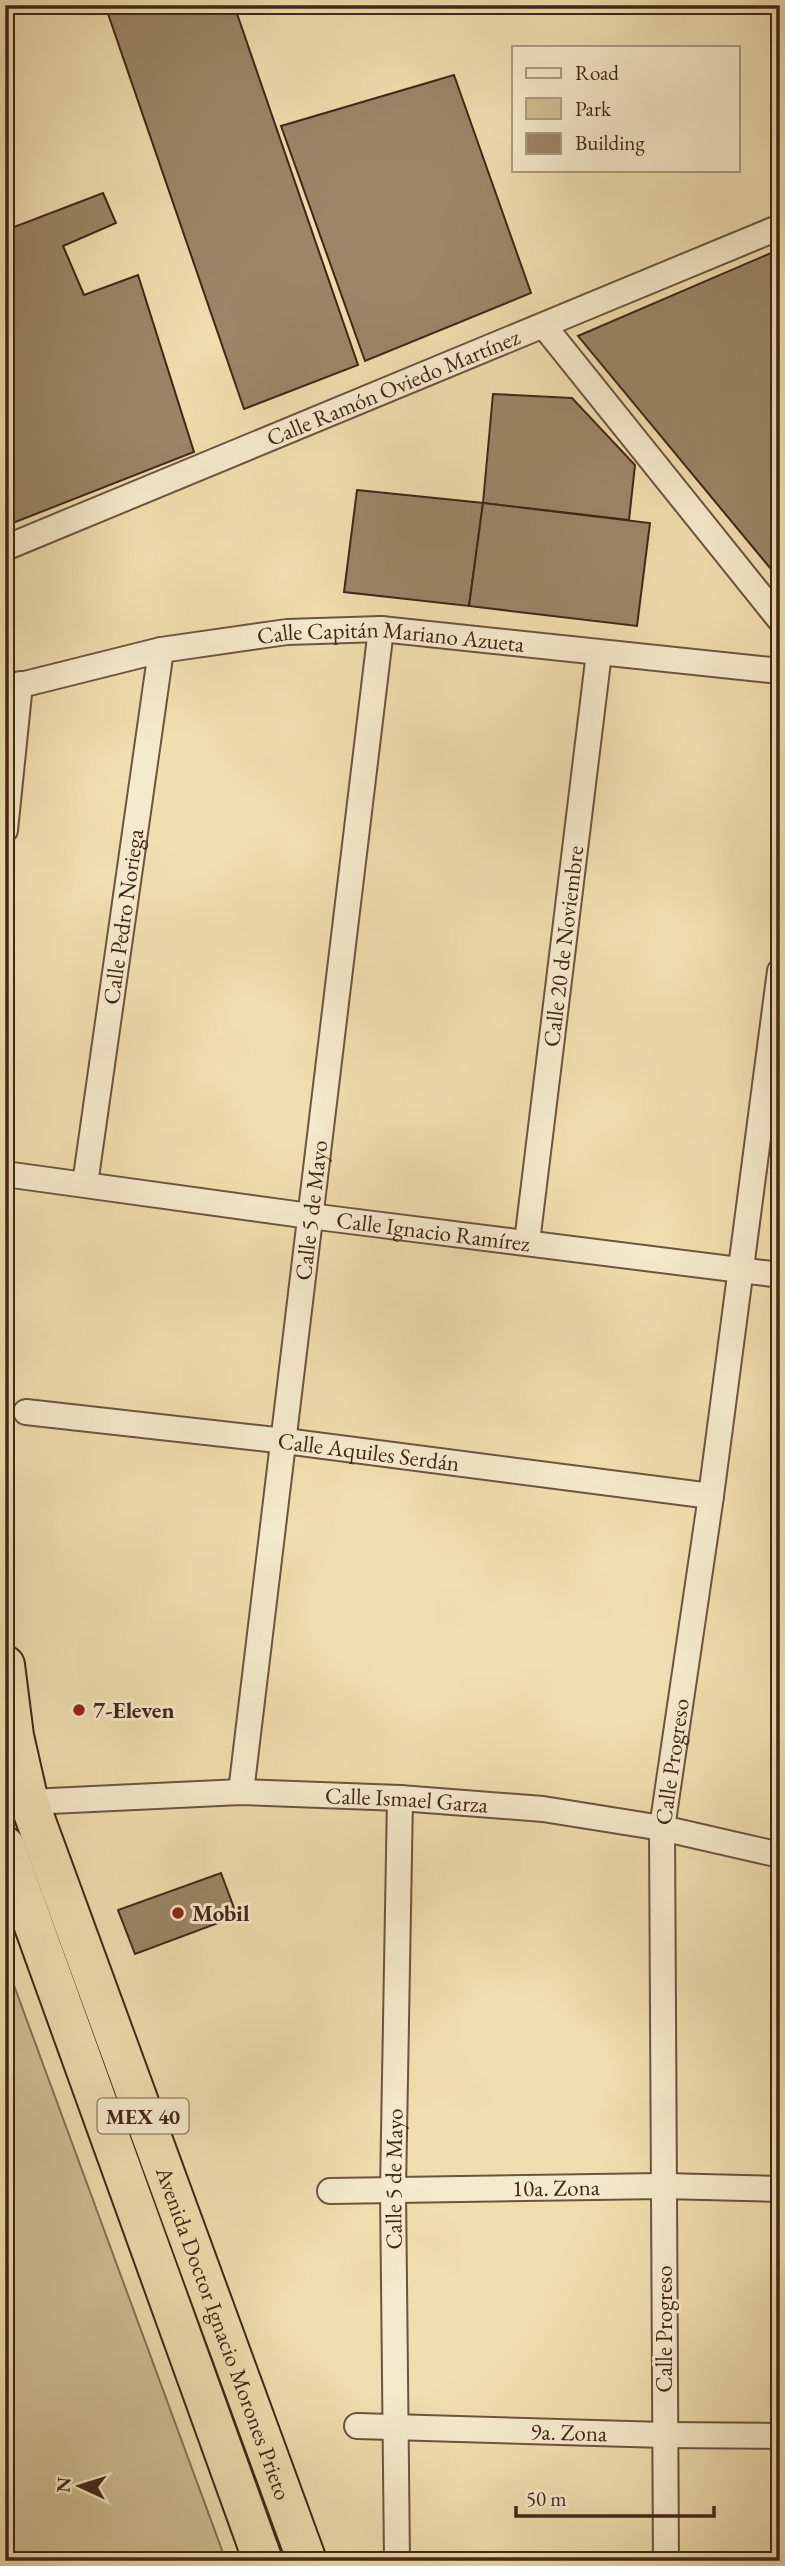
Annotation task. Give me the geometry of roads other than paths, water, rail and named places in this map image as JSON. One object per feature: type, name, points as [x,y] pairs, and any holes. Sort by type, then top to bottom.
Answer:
[{"type":"highway","name":"Avenida Doctor Ignacio Morones Prieto","points":[[5,1665],[10,1729],[29,1802],[307,2561]]},
{"type":"highway","name":"Avenida Doctor Ignacio Morones Prieto","points":[[5,1846],[263,2561]]},
{"type":"street","name":"Calle Ramón Oviedo Martínez","points":[[5,548],[780,227]]},
{"type":"street","points":[[544,326],[780,620]]},
{"type":"street","name":"Calle Capitán Mariano Azueta","points":[[13,687],[161,650],[287,632],[381,629],[780,671]]},
{"type":"street","name":"Calle 5 de Mayo","points":[[241,1792],[381,629]]},
{"type":"street","name":"Calle Pedro Noriega","points":[[85,1184],[161,650]]},
{"type":"street","name":"Calle 20 de Noviembre","points":[[527,1242],[599,653]]},
{"type":"street","points":[[5,830],[13,687]]},
{"type":"street","name":"Calle Progreso","points":[[666,2561],[662,1828],[711,1496],[780,971]]},
{"type":"street","name":"Calle Ignacio Ramírez","points":[[5,1174],[310,1216],[780,1275]]},
{"type":"street","name":"Calle Aquiles Serdán","points":[[26,1412],[285,1441],[711,1496]]},
{"type":"street","name":"Calle Ismael Garza","points":[[29,1802],[241,1792],[400,1798],[543,1809],[662,1828],[780,1855]]},
{"type":"street","name":"Calle 5 de Mayo","points":[[397,2561],[393,2190],[400,1798]]},
{"type":"street","name":"10a. Zona","points":[[330,2191],[663,2186],[780,2189]]},
{"type":"street","name":"9a. Zona","points":[[357,2426],[780,2436]]},
{"type":"place","name":"7-Eleven","points":[[79,1710]]},
{"type":"place","name":"Mobil","points":[[178,1913]]}]
